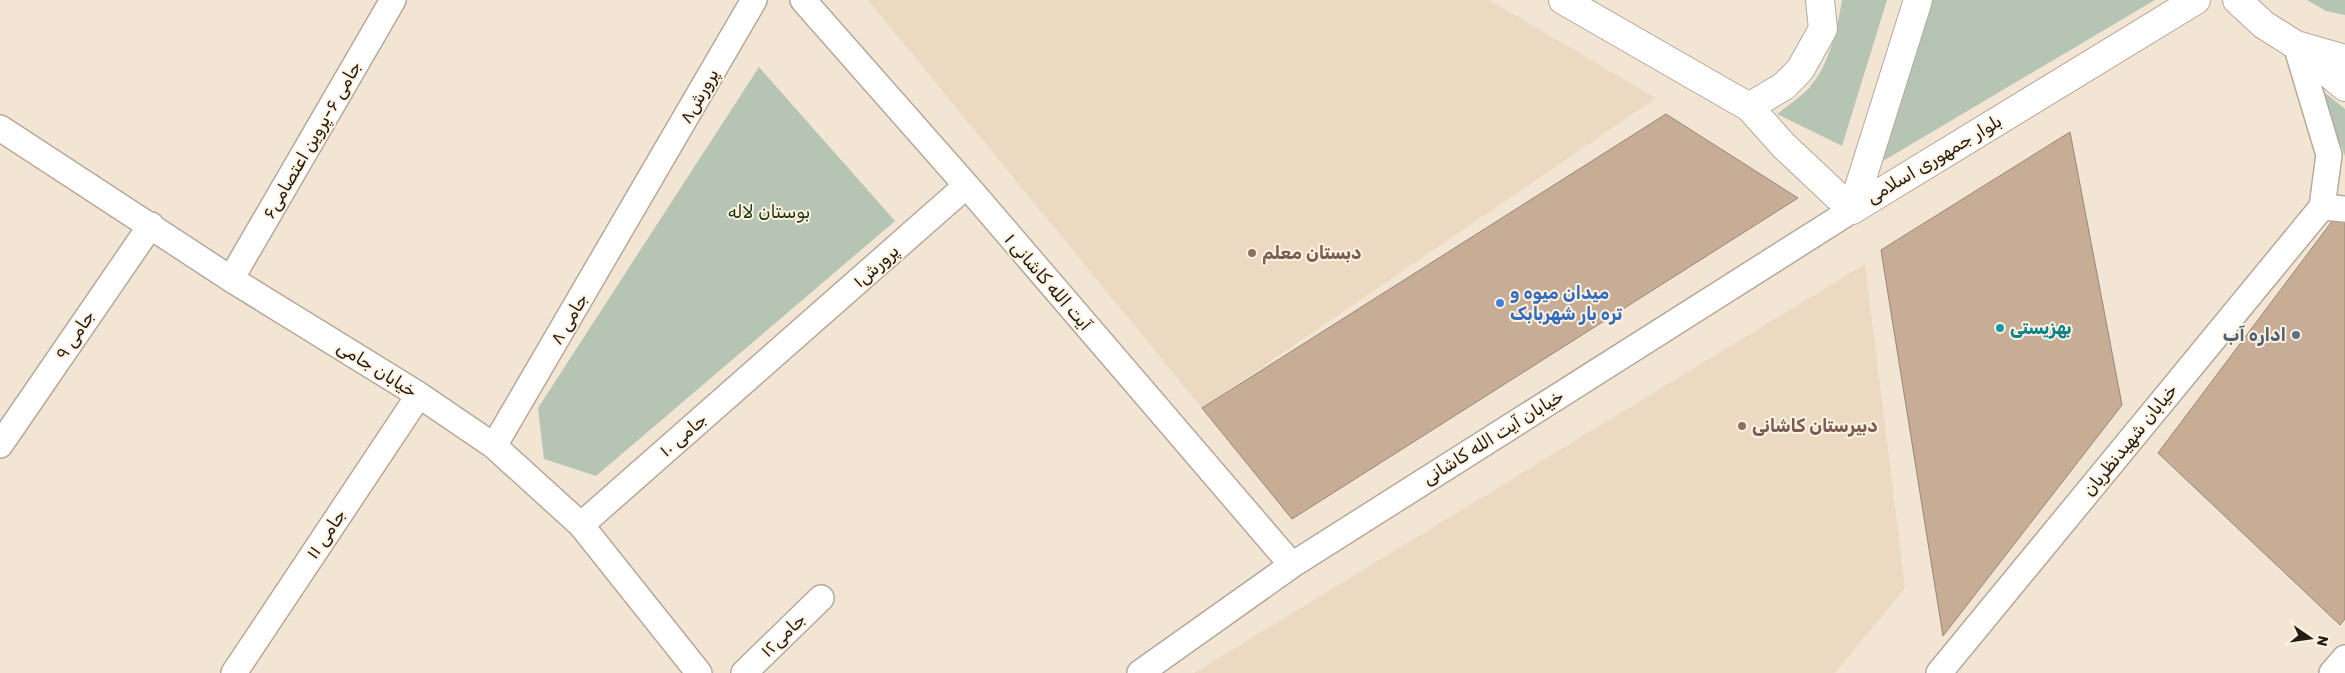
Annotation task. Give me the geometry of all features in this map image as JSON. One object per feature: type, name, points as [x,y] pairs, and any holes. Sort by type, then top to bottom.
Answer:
[{"type":"street","name":"جامی ۶-پروین اعتصامی۶","points":[[231,279],[393,0]]},
{"type":"street","name":"پرورش۸","points":[[644,192],[754,0]]},
{"type":"street","name":"آیت الله کاشانی ۱","points":[[803,0],[966,186],[1292,565]]},
{"type":"street","name":"بلوار جمهوری اسلامی","points":[[1563,0],[1749,107],[1784,146],[1852,210],[2196,0]]},
{"type":"street","points":[[1749,107],[1784,86],[1800,70],[1823,29],[1820,0]]},
{"type":"street","points":[[1852,210],[1918,0]]},
{"type":"street","points":[[2237,0],[2264,25],[2296,45],[2345,87]]},
{"type":"street","points":[[2296,45],[2345,59]]},
{"type":"street","points":[[2296,45],[2329,155],[2334,208]]},
{"type":"street","name":"خیابان جامی","points":[[0,128],[231,279],[418,395],[494,446],[580,525],[699,673]]},
{"type":"street","name":"پرورش۱","points":[[786,346],[966,186]]},
{"type":"street","name":"جامی ۸","points":[[494,446],[644,192]]},
{"type":"street","name":"خیابان شهیدنظریان","points":[[1939,673],[2334,208]]},
{"type":"street","name":"خیابان آیت الله کاشانی","points":[[1140,673],[1292,565],[1852,210]]},
{"type":"street","name":"جامی ۹","points":[[0,445],[151,225]]},
{"type":"street","name":"جامی ۱۰","points":[[580,525],[786,346]]},
{"type":"street","name":"جامی ۱۱","points":[[234,673],[418,395]]},
{"type":"street","name":"جامی۱۲","points":[[744,673],[822,598]]},
{"type":"street","points":[[2332,673],[2345,658]]},
{"type":"shaded area","name":"دبستان معلم","points":[[868,0],[1489,0],[1656,98],[1202,408]]},
{"type":"shaded area","name":"دبیرستان کاشانی","points":[[1865,264],[1905,588],[1835,673],[1194,673]]},
{"type":"green space","points":[[1842,0],[1887,0],[1842,146],[1777,114],[1805,92],[1820,73],[1834,37]]},
{"type":"green space","points":[[1925,0],[2155,0],[1883,161]]},
{"type":"green space","points":[[2307,0],[2345,0],[2345,15],[2326,11]]},
{"type":"green space","name":"بوستان لاله","points":[[759,67],[895,221],[596,476],[544,459],[538,408]]},
{"type":"green space","points":[[2319,88],[2345,109],[2345,156]]},
{"type":"building","name":"میدان میوه و تره بار شهربابک","points":[[1666,114],[1798,198],[1292,519],[1202,408]]},
{"type":"building","name":"بهزیستی","points":[[2070,132],[2122,405],[1943,636],[1881,250]]},
{"type":"building","name":"اداره آب","points":[[2336,216],[2345,217],[2345,619],[2340,625],[2158,453]]},
{"type":"place","name":"دبستان معلم","points":[[1252,253]]},
{"type":"place","name":"میدان میوه و تره بار شهربابک","points":[[1500,303]]},
{"type":"place","name":"بهزیستی","points":[[2000,328]]},
{"type":"place","name":"اداره آب","points":[[2296,335]]},
{"type":"place","name":"دبیرستان کاشانی","points":[[1742,426]]}]
